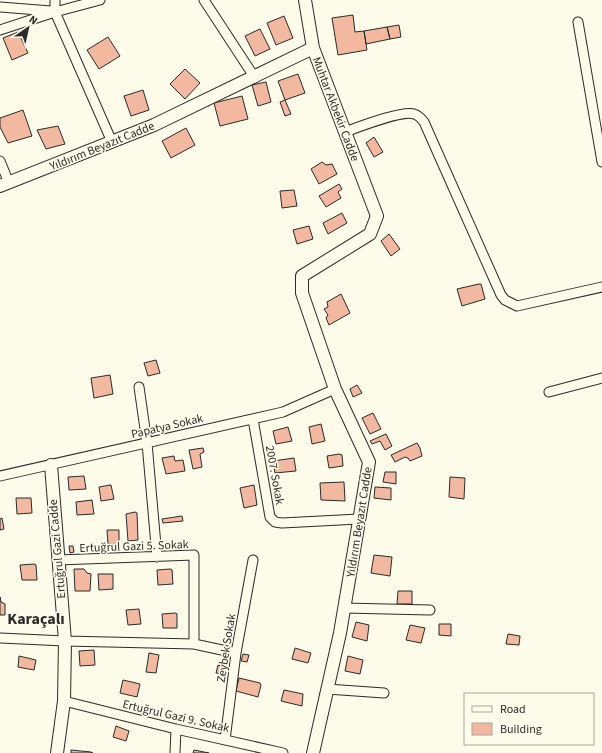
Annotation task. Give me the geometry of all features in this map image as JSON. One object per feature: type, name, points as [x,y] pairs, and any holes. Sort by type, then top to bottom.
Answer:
[{"type":"street","points":[[56,0],[55,12],[112,142]]},
{"type":"street","points":[[0,30],[55,12],[100,0]]},
{"type":"street","points":[[204,0],[255,78]]},
{"type":"street","name":"Muhtar Akbekir Cadde","points":[[302,276],[370,234],[377,216],[313,48],[305,0]]},
{"type":"street","points":[[0,7],[55,12]]},
{"type":"street","points":[[578,22],[602,162]]},
{"type":"street","name":"Yıldırım Beyazıt Cadde","points":[[4,184],[154,125],[255,78],[313,48]]},
{"type":"street","points":[[345,132],[398,115],[414,113],[419,116],[424,122],[501,295],[505,300],[517,306],[602,288]]},
{"type":"street","points":[[0,161],[4,184]]},
{"type":"street","name":"Yıldırım Beyazıt Cadde","points":[[302,276],[302,293],[335,389],[369,462],[344,608],[328,689],[313,753]]},
{"type":"street","points":[[549,392],[602,378]]},
{"type":"street","points":[[139,387],[147,443],[156,557]]},
{"type":"street","name":"Papatya Sokak","points":[[0,476],[283,412],[335,389]]},
{"type":"street","name":"2007. Sokak","points":[[253,419],[270,517],[275,522],[282,523],[360,519]]},
{"type":"street","name":"Ertuğrul Gazi Cadde","points":[[51,465],[65,641],[64,701],[57,753]]},
{"type":"street","name":"Ertuğrul Gazi 5. Sokak","points":[[58,560],[194,555],[194,644]]},
{"type":"street","name":"Zeybek Sokak","points":[[224,740],[236,653],[253,560]]},
{"type":"street","points":[[344,608],[430,610]]},
{"type":"street","points":[[0,638],[194,644],[236,653]]},
{"type":"street","points":[[328,689],[384,692]]},
{"type":"street","name":"Ertuğrul Gazi 9. Sokak","points":[[64,701],[176,729],[283,753]]},
{"type":"street","points":[[175,753],[176,729]]},
{"type":"building","points":[[353,15],[355,32],[364,31],[367,50],[338,55],[332,18]]},
{"type":"building","points":[[284,16],[293,38],[276,45],[267,23]]},
{"type":"building","points":[[399,25],[401,37],[390,39],[387,27]]},
{"type":"building","points":[[387,27],[390,39],[366,44],[364,31]]},
{"type":"building","points":[[260,29],[270,49],[255,56],[245,36]]},
{"type":"building","points":[[18,32],[28,53],[12,60],[3,38]]},
{"type":"building","points":[[108,37],[120,56],[99,69],[87,50]]},
{"type":"building","points":[[185,69],[200,83],[185,99],[170,84]]},
{"type":"building","points":[[298,74],[305,93],[285,100],[278,81]]},
{"type":"building","points":[[266,82],[271,102],[258,106],[252,85]]},
{"type":"building","points":[[143,90],[149,110],[131,116],[124,96]]},
{"type":"building","points":[[242,96],[248,119],[220,126],[214,103]]},
{"type":"building","points":[[285,100],[291,114],[285,116],[280,102]]},
{"type":"building","points":[[23,110],[32,136],[8,143],[0,127],[0,118]]},
{"type":"building","points":[[58,126],[65,144],[46,149],[37,130]]},
{"type":"building","points":[[186,128],[195,145],[171,158],[162,141]]},
{"type":"building","points":[[374,137],[383,152],[374,157],[366,143]]},
{"type":"building","points":[[322,162],[326,165],[332,164],[337,174],[319,184],[311,169]]},
{"type":"building","points":[[339,184],[342,189],[338,192],[341,198],[326,207],[319,196]]},
{"type":"building","points":[[294,190],[297,206],[282,208],[280,191]]},
{"type":"building","points":[[342,213],[347,223],[328,234],[323,223]]},
{"type":"building","points":[[309,226],[313,239],[297,244],[293,230]]},
{"type":"building","points":[[389,234],[400,249],[391,256],[381,241]]},
{"type":"building","points":[[481,284],[485,299],[462,306],[457,289]]},
{"type":"building","points":[[341,294],[350,313],[329,325],[326,318],[328,315],[324,309],[328,307],[327,302]]},
{"type":"building","points":[[156,360],[160,373],[148,376],[144,363]]},
{"type":"building","points":[[110,375],[113,394],[94,398],[91,378]]},
{"type":"building","points":[[357,385],[362,393],[353,397],[350,389]]},
{"type":"building","points":[[373,413],[381,429],[370,434],[362,418]]},
{"type":"building","points":[[321,424],[325,441],[312,444],[309,427]]},
{"type":"building","points":[[288,427],[292,441],[276,444],[273,431]]},
{"type":"building","points":[[386,434],[392,446],[385,450],[380,441],[372,444],[370,441]]},
{"type":"building","points":[[417,443],[422,456],[410,461],[405,457],[395,462],[391,455]]},
{"type":"building","points":[[203,448],[204,452],[200,454],[202,467],[193,469],[189,450]]},
{"type":"building","points":[[342,455],[343,466],[329,468],[327,456]]},
{"type":"building","points":[[174,456],[175,461],[183,460],[185,471],[166,474],[162,458]]},
{"type":"building","points":[[294,458],[296,471],[275,473],[273,461]]},
{"type":"building","points":[[385,472],[396,472],[396,484],[383,482]]},
{"type":"building","points":[[84,476],[86,489],[69,490],[68,477]]},
{"type":"building","points":[[450,477],[465,478],[464,499],[449,497]]},
{"type":"building","points":[[344,482],[345,501],[321,500],[320,483]]},
{"type":"building","points":[[111,485],[114,499],[101,501],[99,487]]},
{"type":"building","points":[[254,485],[257,505],[244,508],[240,488]]},
{"type":"building","points":[[375,487],[391,488],[391,500],[374,498]]},
{"type":"building","points":[[16,498],[31,498],[32,513],[17,514]]},
{"type":"building","points":[[92,500],[94,514],[77,515],[76,502]]},
{"type":"building","points":[[137,513],[138,540],[128,541],[126,514]]},
{"type":"building","points":[[182,516],[183,521],[163,523],[162,519]]},
{"type":"building","points":[[2,518],[4,529],[0,530],[0,519]]},
{"type":"building","points":[[107,530],[119,530],[119,544],[108,544]]},
{"type":"building","points":[[69,546],[73,546],[74,552],[70,553]]},
{"type":"building","points":[[374,555],[392,557],[390,576],[371,573]]},
{"type":"building","points":[[20,565],[36,565],[37,580],[22,580]]},
{"type":"building","points":[[74,569],[84,569],[87,573],[91,574],[90,591],[75,591]]},
{"type":"building","points":[[157,570],[172,570],[173,584],[158,585]]},
{"type":"building","points":[[98,574],[113,574],[113,589],[99,590]]},
{"type":"building","points":[[398,591],[412,591],[412,604],[397,604]]},
{"type":"building","points":[[0,597],[1,602],[5,604],[5,615],[0,615]]},
{"type":"building","points":[[139,609],[141,624],[128,625],[126,610]]},
{"type":"building","points":[[162,614],[177,614],[177,628],[163,628]]},
{"type":"building","points":[[356,622],[369,625],[367,641],[352,637]]},
{"type":"building","points":[[439,624],[451,624],[451,636],[439,635]]},
{"type":"building","points":[[410,625],[425,628],[421,643],[406,640]]},
{"type":"building","points":[[508,634],[520,636],[519,645],[506,644]]},
{"type":"building","points":[[295,648],[311,653],[308,663],[292,659]]},
{"type":"building","points":[[94,650],[95,665],[80,666],[79,651]]},
{"type":"building","points":[[149,653],[159,655],[156,673],[146,672]]},
{"type":"building","points":[[243,654],[249,655],[247,662],[241,661]]},
{"type":"building","points":[[19,656],[36,660],[34,670],[18,667]]},
{"type":"building","points":[[348,656],[363,660],[360,674],[345,671]]},
{"type":"building","points":[[218,665],[225,667],[223,674],[216,673]]},
{"type":"building","points":[[239,678],[260,683],[261,685],[258,697],[236,691]]},
{"type":"building","points":[[123,680],[140,684],[137,697],[120,693]]},
{"type":"building","points":[[284,690],[303,694],[302,706],[281,701]]},
{"type":"building","points":[[116,726],[129,731],[126,741],[113,737]]},
{"type":"building","points":[[71,750],[91,752],[93,753],[71,753]]},
{"type":"building","points":[[194,750],[209,753],[193,753]]},
{"type":"district","name":"Karaçalı","points":[[36,618]]}]
